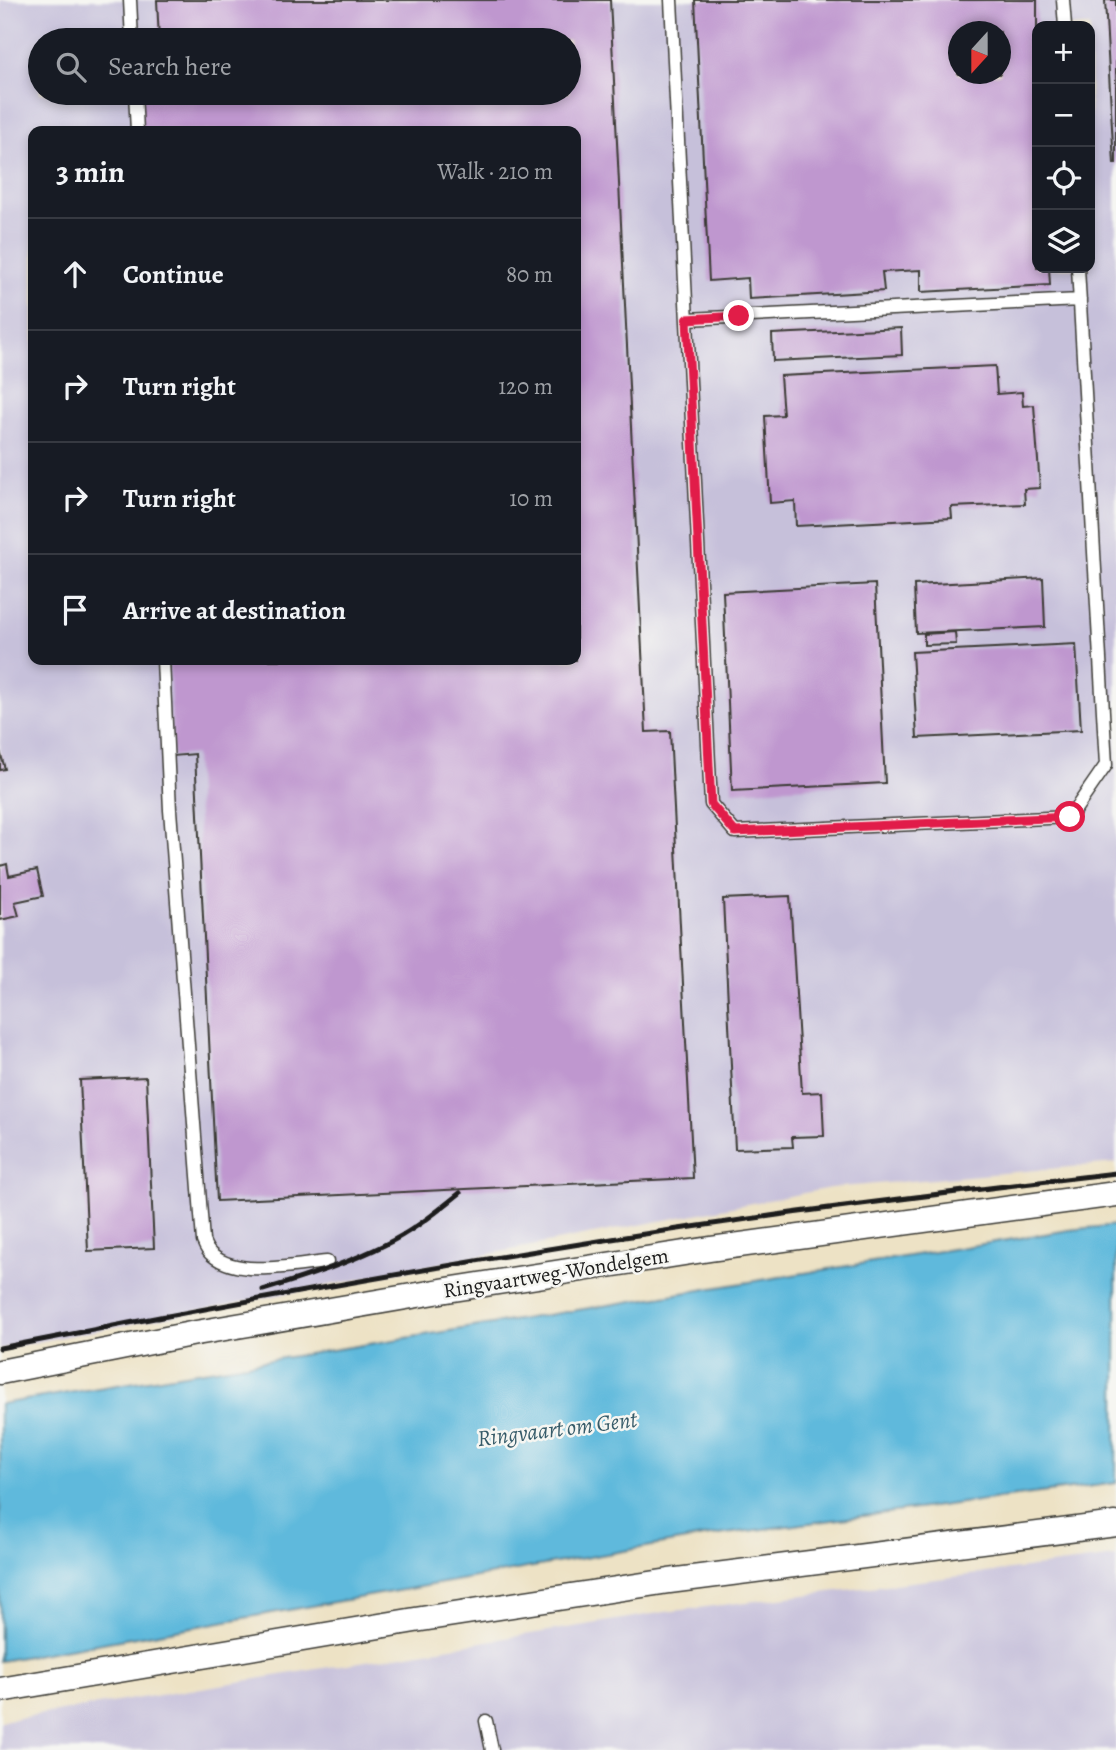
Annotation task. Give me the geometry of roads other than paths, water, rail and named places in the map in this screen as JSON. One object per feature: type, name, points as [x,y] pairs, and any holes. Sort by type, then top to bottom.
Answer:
[{"type":"street","name":"Ringvaartweg-Wondelgem","points":[[0,1372],[196,1333],[710,1248],[1116,1194]]},
{"type":"street","points":[[0,1690],[415,1620],[668,1581],[1116,1524]]},
{"type":"lane","points":[[130,0],[131,28]]},
{"type":"lane","points":[[671,0],[711,804],[735,832],[1070,817],[1106,765],[1078,273]]},
{"type":"lane","points":[[1063,0],[1065,21]]},
{"type":"lane","points":[[136,105],[137,126]]},
{"type":"lane","points":[[687,319],[1080,300]]},
{"type":"lane","points":[[163,665],[170,810],[203,1241],[210,1254],[229,1265],[263,1268],[327,1262]]},
{"type":"lane","points":[[486,1721],[492,1750]]},
{"type":"water","name":"Ringvaart om Gent","points":[[1116,1225],[1116,1483],[703,1537],[0,1661],[0,1404],[1069,1230]]},
{"type":"railway","points":[[157,1318],[431,1268],[637,1235],[859,1204],[1116,1173]]},
{"type":"railway","points":[[263,1290],[330,1268],[378,1248],[411,1230],[460,1193]]},
{"type":"railway","points":[[0,1348],[165,1316]]}]
